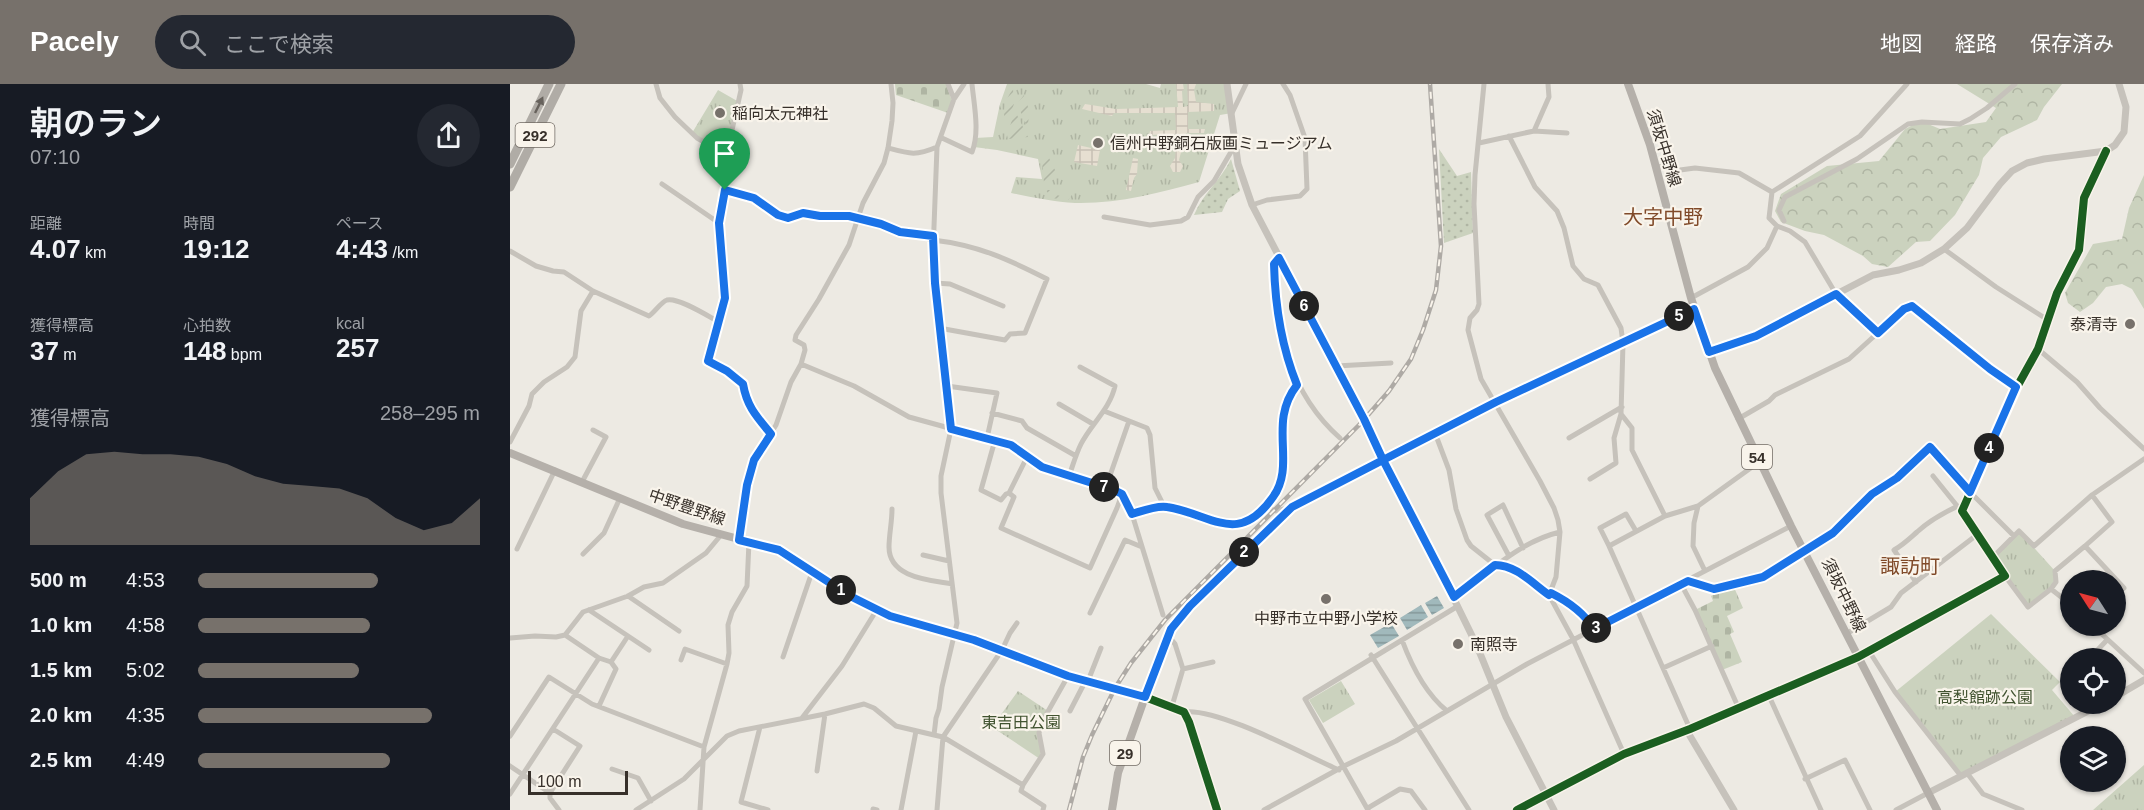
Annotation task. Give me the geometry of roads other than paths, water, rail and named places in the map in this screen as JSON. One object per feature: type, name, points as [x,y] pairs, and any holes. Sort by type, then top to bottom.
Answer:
[{"type":"highway","name":"292","points":[[510,164],[549,84]]},
{"type":"highway","name":"292","points":[[510,187],[561,84]]},
{"type":"main road","name":"須坂中野線","points":[[1628,84],[1655,166],[1694,309],[1709,352],[1758,462],[1937,810]]},
{"type":"main road","name":"中野豊野線","points":[[510,453],[683,524],[779,550],[876,611],[1002,650],[1068,676],[1145,697]]},
{"type":"main road","name":"29","points":[[1112,810],[1118,773],[1145,697]]},
{"type":"street","points":[[656,84],[660,98],[675,117],[697,138],[728,155]]},
{"type":"street","points":[[740,84],[741,90],[732,129],[719,223],[725,298],[708,361],[727,371],[743,384],[745,399],[750,409],[771,434]]},
{"type":"street","points":[[700,810],[704,747],[727,664],[728,625],[732,612],[747,586],[744,541],[747,485],[754,460],[776,425],[790,382],[801,364],[805,350],[804,345],[795,340],[798,329],[819,299],[839,262],[859,219],[863,203],[884,163],[893,103],[891,84]]},
{"type":"street","points":[[948,84],[954,99]]},
{"type":"street","points":[[934,735],[942,687],[957,623],[941,493],[941,476],[951,429],[935,283],[933,238],[937,147],[954,99],[964,84]]},
{"type":"street","points":[[942,138],[972,152],[975,122],[972,84]]},
{"type":"street","points":[[1227,84],[1240,172],[1252,205],[1454,597],[1477,646],[1491,685],[1554,810]]},
{"type":"street","points":[[1232,113],[1246,84]]},
{"type":"street","points":[[1252,205],[1267,200],[1300,196],[1307,189],[1305,138],[1290,95],[1283,84]]},
{"type":"street","points":[[1484,84],[1474,204],[1479,304],[1470,318],[1468,330],[1481,379],[1554,508],[1560,532],[1556,577],[1550,594],[1573,639],[1624,754]]},
{"type":"street","points":[[1534,131],[1549,97],[1548,84]]},
{"type":"street","points":[[1772,192],[1860,136],[1907,84]]},
{"type":"street","points":[[1784,221],[1779,210],[1785,197],[1867,153],[1902,127],[1922,122],[1960,124],[1987,108],[2015,84]]},
{"type":"street","points":[[1709,352],[1756,336],[1874,275],[1921,263],[1944,249],[1967,228],[2012,171],[2027,163],[2106,151],[2115,145],[2124,132],[2126,107],[2119,84]]},
{"type":"street","points":[[1479,142],[1534,131],[1567,133]]},
{"type":"street","points":[[1509,136],[1534,187],[1557,211],[1564,228],[1573,266],[1584,279],[1598,285],[1621,328],[1623,343],[1621,411],[1614,438],[1616,463],[1590,479]]},
{"type":"street","points":[[1104,217],[1150,225],[1181,221],[1188,217],[1197,197],[1214,181],[1235,144]]},
{"type":"street","points":[[888,148],[910,154],[921,154],[937,147]]},
{"type":"street","points":[[1916,582],[1894,550],[1906,544],[1917,532],[1940,515],[1960,509],[1970,492],[2016,387],[2038,349],[2057,293],[2079,250],[2084,198],[2106,151]]},
{"type":"street","points":[[1655,166],[1680,170],[1695,168],[1739,173],[1772,192]]},
{"type":"street","points":[[662,184],[719,223]]},
{"type":"street","points":[[725,190],[754,198],[778,215],[788,218],[803,213],[820,216],[849,216],[881,224],[900,232],[961,243],[1006,258],[1047,279],[1025,333],[1011,334],[1005,340],[939,328]]},
{"type":"street","points":[[1772,192],[1769,218],[1777,226],[1790,231],[1805,242],[1836,294],[1878,333]]},
{"type":"street","points":[[1691,298],[1748,267],[1767,248],[1777,226]]},
{"type":"street","points":[[1944,249],[1996,287],[2048,320]]},
{"type":"street","points":[[510,251],[536,266],[564,272],[593,291],[649,316],[669,299],[719,322]]},
{"type":"street","points":[[1279,258],[1274,264],[1278,309],[1291,370],[1297,385],[1317,416],[1340,438]]},
{"type":"street","points":[[935,283],[950,284],[1003,306]]},
{"type":"street","points":[[510,442],[529,406],[532,394],[544,382],[567,368],[575,357],[581,311],[593,291]]},
{"type":"street","points":[[1738,418],[1769,401],[1775,395],[1849,359],[1904,309],[1912,306],[2016,387]]},
{"type":"street","points":[[1266,507],[1276,511],[1292,507],[1496,402],[1694,309]]},
{"type":"street","points":[[2038,349],[2077,382],[2100,408],[2144,449]]},
{"type":"street","points":[[1336,366],[1391,363]]},
{"type":"street","points":[[801,364],[854,386],[909,417],[1011,445],[1042,467],[1122,494],[1132,514],[1163,615]]},
{"type":"street","points":[[1069,476],[1080,445],[1104,411],[1115,386],[1080,367]]},
{"type":"street","points":[[1132,514],[1164,506],[1194,513],[1231,526],[1252,519],[1266,507],[1278,490],[1282,479],[1284,409],[1288,397],[1297,385]]},
{"type":"street","points":[[947,386],[997,393],[987,438]]},
{"type":"street","points":[[1059,404],[1093,424]]},
{"type":"street","points":[[1104,411],[1147,428],[1150,435],[1155,488],[1164,506]]},
{"type":"street","points":[[1569,438],[1621,411]]},
{"type":"street","points":[[1621,411],[1632,428],[1632,450],[1665,516]]},
{"type":"street","points":[[992,413],[1022,421],[1027,428],[1076,456]]},
{"type":"street","points":[[1106,487],[1129,421]]},
{"type":"street","points":[[582,482],[606,437],[593,430]]},
{"type":"street","points":[[1435,433],[1449,470],[1456,509],[1471,546],[1495,565],[1517,571],[1550,594],[1565,600],[1589,620],[1594,629]]},
{"type":"street","points":[[994,440],[981,490],[1001,500],[1009,493],[1027,457]]},
{"type":"street","points":[[1688,581],[1714,589],[1763,577],[1842,526],[1872,494],[1897,478],[1930,447],[2014,536]]},
{"type":"street","points":[[1993,557],[2019,531],[2034,546],[2092,495],[2144,459]]},
{"type":"street","points":[[1609,546],[1665,516],[1698,506],[1758,462]]},
{"type":"street","points":[[517,549],[555,470]]},
{"type":"street","points":[[1933,476],[1960,509],[2028,607],[2051,589],[2056,582],[2055,570],[2112,522],[2092,495]]},
{"type":"street","points":[[1009,493],[1014,497],[1001,528],[1090,568],[1122,494]]},
{"type":"street","points":[[583,554],[604,533],[620,498]]},
{"type":"street","points":[[1509,556],[1487,515],[1503,505],[1523,548]]},
{"type":"street","points":[[1698,506],[1694,523],[1693,546],[1705,571]]},
{"type":"street","points":[[1292,507],[1190,606],[1171,629],[1145,697],[1184,712],[1193,711],[1241,726],[1341,768]]},
{"type":"street","points":[[892,509],[889,548],[891,558],[897,568],[919,578],[952,584]]},
{"type":"street","points":[[1636,531],[1626,514],[1600,528],[1637,607],[1689,730],[1734,810]]},
{"type":"street","points":[[1264,810],[1396,741],[1573,639],[1791,526]]},
{"type":"street","points":[[1454,597],[1509,556],[1545,536],[1560,532]]},
{"type":"street","points":[[1846,634],[1891,607],[1901,593],[1978,534]]},
{"type":"street","points":[[510,638],[565,635],[578,616],[589,610],[628,596],[644,587],[663,583],[706,553],[721,535]]},
{"type":"street","points":[[1090,613],[1125,540],[1142,547]]},
{"type":"street","points":[[2085,546],[2107,570]]},
{"type":"street","points":[[923,555],[949,561]]},
{"type":"street","points":[[783,657],[812,572]]},
{"type":"street","points":[[1517,810],[1624,754],[1689,730],[1858,657],[2005,576]]},
{"type":"street","points":[[1681,584],[1712,646],[1739,709]]},
{"type":"street","points":[[2051,589],[2060,596]]},
{"type":"street","points":[[628,596],[679,631]]},
{"type":"street","points":[[1425,810],[1411,791],[1400,789],[1368,809],[1341,768],[1305,699],[1458,606]]},
{"type":"street","points":[[589,610],[649,650]]},
{"type":"street","points":[[802,718],[842,666],[876,611]]},
{"type":"street","points":[[937,810],[943,737],[1002,650],[1017,622]]},
{"type":"street","points":[[565,635],[599,658],[612,662],[616,669],[598,706]]},
{"type":"street","points":[[612,662],[628,636]]},
{"type":"street","points":[[2103,636],[2144,673]]},
{"type":"street","points":[[1169,637],[1175,644],[1183,669],[1172,706]]},
{"type":"street","points":[[1402,640],[1409,659],[1428,691],[1447,711]]},
{"type":"street","points":[[2099,648],[2107,640]]},
{"type":"street","points":[[1663,668],[1712,646]]},
{"type":"street","points":[[1070,711],[1087,681],[1101,648]]},
{"type":"street","points":[[681,660],[685,649],[727,664]]},
{"type":"street","points":[[1869,651],[1901,699],[1983,794],[2022,810]]},
{"type":"street","points":[[1373,657],[1468,810]]},
{"type":"street","points":[[510,794],[599,658]]},
{"type":"street","points":[[1183,669],[1213,662]]},
{"type":"street","points":[[510,736],[549,676],[592,704],[704,747]]},
{"type":"street","points":[[1043,810],[1044,806],[1021,791],[1043,754],[1039,733],[1042,722],[1068,676]]},
{"type":"street","points":[[2126,691],[2144,680]]},
{"type":"street","points":[[1769,696],[1821,810]]},
{"type":"street","points":[[636,810],[684,779],[727,736],[739,731],[864,704],[874,708],[896,726],[943,737],[1023,785]]},
{"type":"street","points":[[1184,712],[1217,810]]},
{"type":"street","points":[[817,771],[825,714]]},
{"type":"street","points":[[1896,810],[2082,714]]},
{"type":"street","points":[[760,727],[741,802],[768,810]]},
{"type":"street","points":[[553,729],[580,746],[550,793],[550,798],[559,810]]},
{"type":"street","points":[[902,810],[916,731]]},
{"type":"street","points":[[1805,778],[1845,760],[1870,810]]},
{"type":"street","points":[[510,766],[550,793]]},
{"type":"street","points":[[612,769],[638,778],[651,801]]},
{"type":"water","points":[[1437,596],[1444,608],[1432,615],[1425,603]]},
{"type":"water","points":[[1421,605],[1428,617],[1407,630],[1400,618]]},
{"type":"water","points":[[1391,623],[1399,636],[1378,648],[1370,635]]},
{"type":"railway","points":[[1069,810],[1083,757],[1092,735],[1115,688],[1131,663],[1165,620],[1361,423],[1389,391],[1411,359],[1436,290],[1441,246],[1430,84]]},
{"type":"place","name":"稲向太元神社","points":[[720,113]]},
{"type":"place","name":"信州中野銅石版画ミュージアム","points":[[1098,143]]},
{"type":"place","name":"泰清寺","points":[[2130,324]]},
{"type":"place","name":"中野市立中野小学校","points":[[1326,599]]},
{"type":"place","name":"南照寺","points":[[1458,644]]},
{"type":"district","name":"大字中野","points":[[1663,217]]},
{"type":"district","name":"諏訪町","points":[[1910,566]]},
{"type":"park label","name":"高梨館跡公園","points":[[1985,697]]},
{"type":"park label","name":"東吉田公園","points":[[1021,722]]}]
